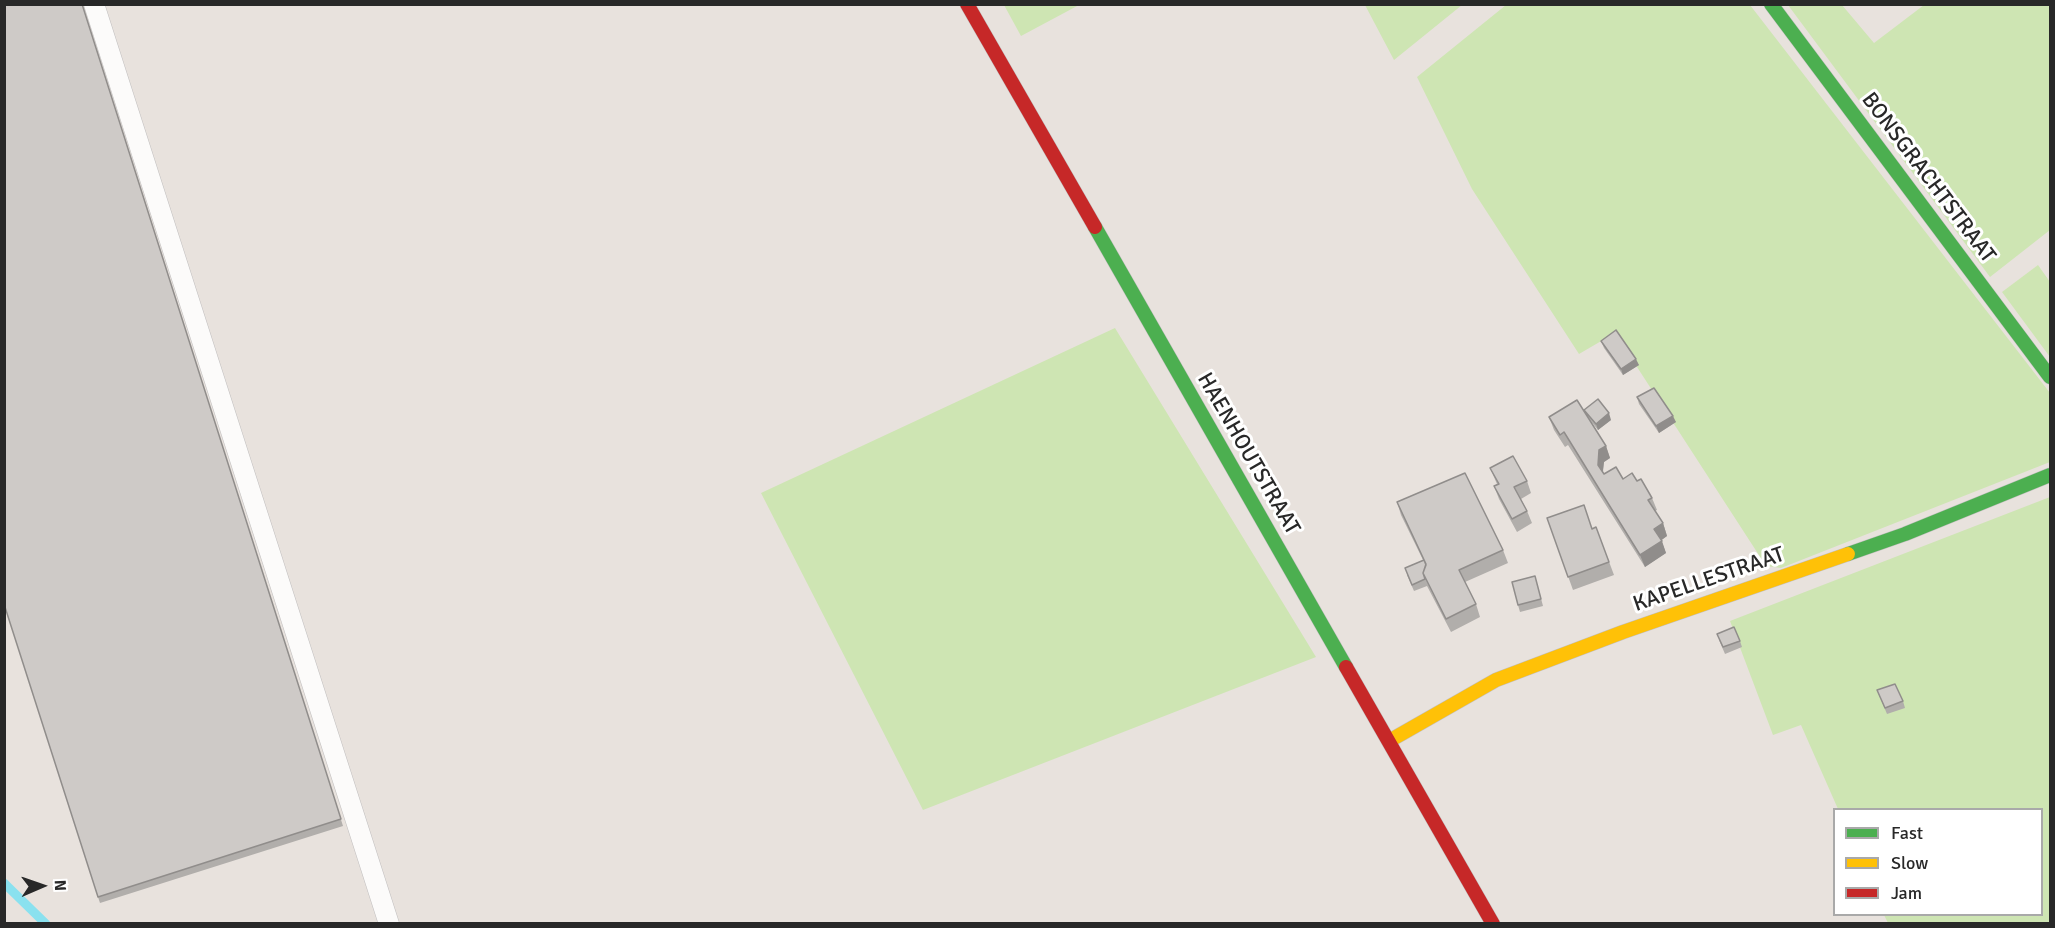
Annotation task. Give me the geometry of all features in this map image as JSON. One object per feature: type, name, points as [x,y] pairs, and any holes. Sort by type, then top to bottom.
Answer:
[{"type":"street","name":"HAENHOUTSTRAAT","points":[[967,4],[1493,924]]},
{"type":"street","name":"BONSGRACHTSTRAAT","points":[[1771,4],[2050,377]]},
{"type":"street","name":"KAPELLESTRAAT","points":[[1389,741],[1496,680],[1623,632],[1905,534],[2050,475]]},
{"type":"lane","points":[[94,4],[389,924]]},
{"type":"green space","points":[[1004,5],[1079,5],[1021,36]]},
{"type":"green space","points":[[1365,5],[1462,5],[1394,60]]},
{"type":"green space","points":[[1506,5],[1750,5],[2050,393],[2050,462],[1781,568],[1766,566],[1615,333],[1579,354],[1472,189],[1417,77]]},
{"type":"green space","points":[[1788,5],[1842,5],[1874,43],[1924,5],[2050,5],[2050,230],[1990,277]]},
{"type":"green space","points":[[2038,265],[2050,282],[2050,357],[2002,292]]},
{"type":"green space","points":[[1115,328],[1316,657],[923,810],[761,493]]},
{"type":"green space","points":[[2050,497],[2050,922],[1888,923],[1884,916],[2043,916],[2043,808],[1838,808],[1801,725],[1773,735],[1730,621]]},
{"type":"building","points":[[4,4],[82,4],[341,819],[98,897],[4,604]]},
{"type":"building","points":[[1616,330],[1636,359],[1621,369],[1601,341]]},
{"type":"building","points":[[1654,388],[1673,416],[1656,426],[1637,397]]},
{"type":"building","points":[[1598,399],[1609,413],[1596,424],[1584,410]]},
{"type":"building","points":[[1577,400],[1606,446],[1599,450],[1598,465],[1604,474],[1616,467],[1623,479],[1632,473],[1637,481],[1641,479],[1652,498],[1648,500],[1663,523],[1654,529],[1662,541],[1640,555],[1564,432],[1560,435],[1549,417]]},
{"type":"building","points":[[1513,456],[1527,481],[1514,487],[1527,511],[1512,519],[1494,486],[1499,484],[1490,468]]},
{"type":"building","points":[[1465,473],[1503,550],[1459,570],[1476,604],[1446,619],[1423,573],[1426,564],[1397,502]]},
{"type":"building","points":[[1584,505],[1592,529],[1596,527],[1609,562],[1568,577],[1547,518]]},
{"type":"building","points":[[1424,560],[1425,579],[1412,585],[1405,568]]},
{"type":"building","points":[[1535,576],[1541,599],[1518,605],[1512,582]]},
{"type":"building","points":[[1734,627],[1740,641],[1723,647],[1717,634]]},
{"type":"building","points":[[1895,684],[1903,701],[1885,708],[1877,690]]},
{"type":"waterway","points":[[4,883],[46,924]]},
{"type":"traffic: fast","points":[[1771,4],[2050,377]]},
{"type":"traffic: fast","points":[[1095,227],[1346,667]]},
{"type":"traffic: fast","points":[[1848,554],[1905,534],[2050,475]]},
{"type":"traffic: slow","points":[[1389,741],[1496,680],[1623,632],[1848,554]]},
{"type":"traffic: jam","points":[[967,4],[1095,227]]},
{"type":"traffic: jam","points":[[1346,667],[1493,924]]}]
